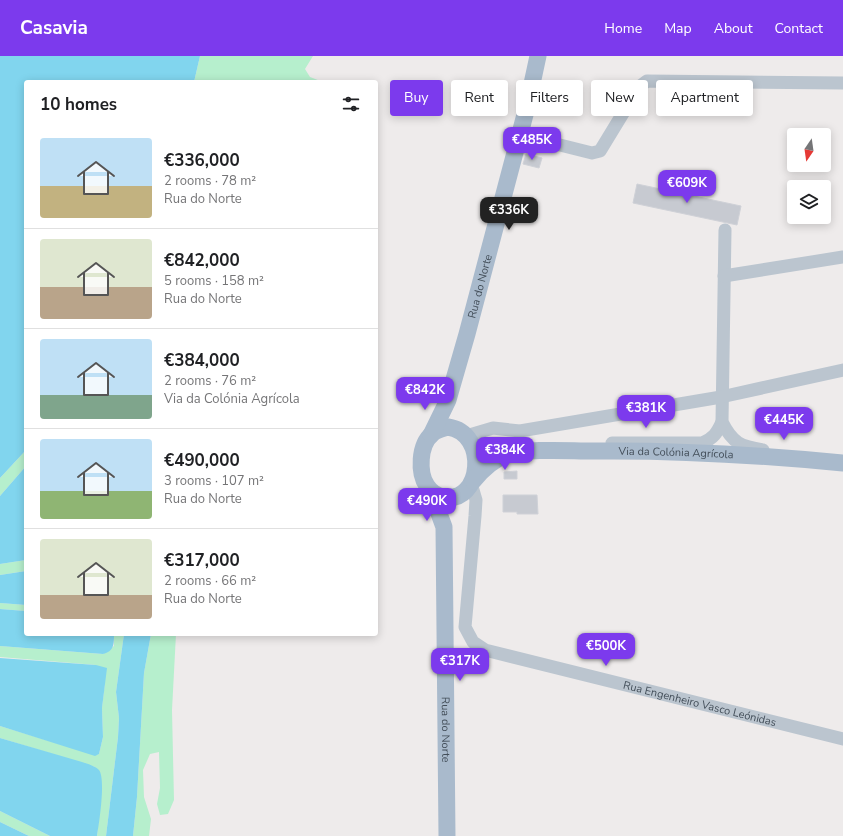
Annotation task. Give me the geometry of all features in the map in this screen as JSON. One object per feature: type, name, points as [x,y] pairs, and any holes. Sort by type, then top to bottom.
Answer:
[{"type":"main road","name":"Rua do Norte","points":[[431,435],[448,400],[536,74],[538,56]]},
{"type":"main road","points":[[448,400],[450,413],[466,436],[476,457],[465,488],[449,498],[439,496],[431,492],[425,484],[421,462],[425,443],[431,435],[448,427],[466,436]]},
{"type":"main road","name":"Via da Colónia Agrícola","points":[[466,436],[486,448],[533,452]]},
{"type":"main road","name":"Via da Colónia Agrícola","points":[[465,488],[484,468],[496,459],[508,455],[533,452],[585,451],[757,456],[843,463]]},
{"type":"main road","name":"Rua do Norte","points":[[444,528],[465,488]]},
{"type":"main road","name":"Rua do Norte","points":[[431,492],[444,528],[447,836]]},
{"type":"street","points":[[520,135],[592,153],[600,151],[639,87],[647,82],[843,83]]},
{"type":"street","points":[[726,230],[721,397],[722,422],[727,433],[735,442],[746,447],[843,463]]},
{"type":"street","points":[[724,276],[843,257]]},
{"type":"street","points":[[466,436],[493,428],[520,431],[721,397],[843,370]]},
{"type":"street","points":[[585,451],[593,444],[643,442],[702,443],[709,440],[716,434],[722,422]]},
{"type":"street","name":"Rua Engenheiro Vasco Leónidas","points":[[465,488],[475,516],[465,627],[473,642],[485,650],[843,739]]},
{"type":"green space","points":[[200,56],[313,56],[305,69],[310,77],[318,80],[194,80]]},
{"type":"green space","points":[[24,452],[24,468],[0,496],[0,478]]},
{"type":"green space","points":[[24,560],[24,571],[0,575],[0,564]]},
{"type":"green space","points":[[0,603],[24,605],[24,611],[0,609]]},
{"type":"green space","points":[[114,636],[124,636],[116,692],[119,718],[118,737],[106,836],[97,836],[101,792],[95,767],[0,738],[0,726],[95,755],[99,754],[103,737],[102,708],[105,682],[96,665],[0,657],[0,646],[103,654],[114,646]]},
{"type":"green space","points":[[151,636],[176,636],[172,710],[174,800],[168,814],[160,815],[157,804],[160,788],[159,752],[150,754],[143,770],[144,797],[151,819],[149,836],[133,836],[137,797],[144,673]]},
{"type":"green space","points":[[0,811],[50,836],[29,836],[0,822]]},
{"type":"water","points":[[0,56],[200,56],[194,80],[24,80],[24,452],[0,478]]},
{"type":"water","points":[[24,468],[24,560],[0,564],[0,496]]},
{"type":"water","points":[[24,571],[24,605],[0,603],[0,575]]},
{"type":"water","points":[[0,609],[24,611],[24,636],[114,636],[113,647],[107,653],[103,654],[0,646]]},
{"type":"water","points":[[124,636],[151,636],[144,673],[137,797],[133,836],[106,836],[118,737],[119,718],[116,692]]},
{"type":"water","points":[[0,658],[96,665],[107,668],[102,708],[103,737],[99,754],[95,756],[0,726]]},
{"type":"water","points":[[0,738],[82,762],[99,770],[102,782],[102,792],[97,836],[50,836],[0,811]]},
{"type":"water","points":[[0,822],[29,836],[0,836]]},
{"type":"building","points":[[526,154],[542,158],[539,168],[523,164]]},
{"type":"building","points":[[637,184],[741,206],[737,225],[633,203]]},
{"type":"building","points":[[517,471],[517,479],[504,479],[504,472]]},
{"type":"building","points":[[503,495],[537,495],[538,514],[503,512]]}]
